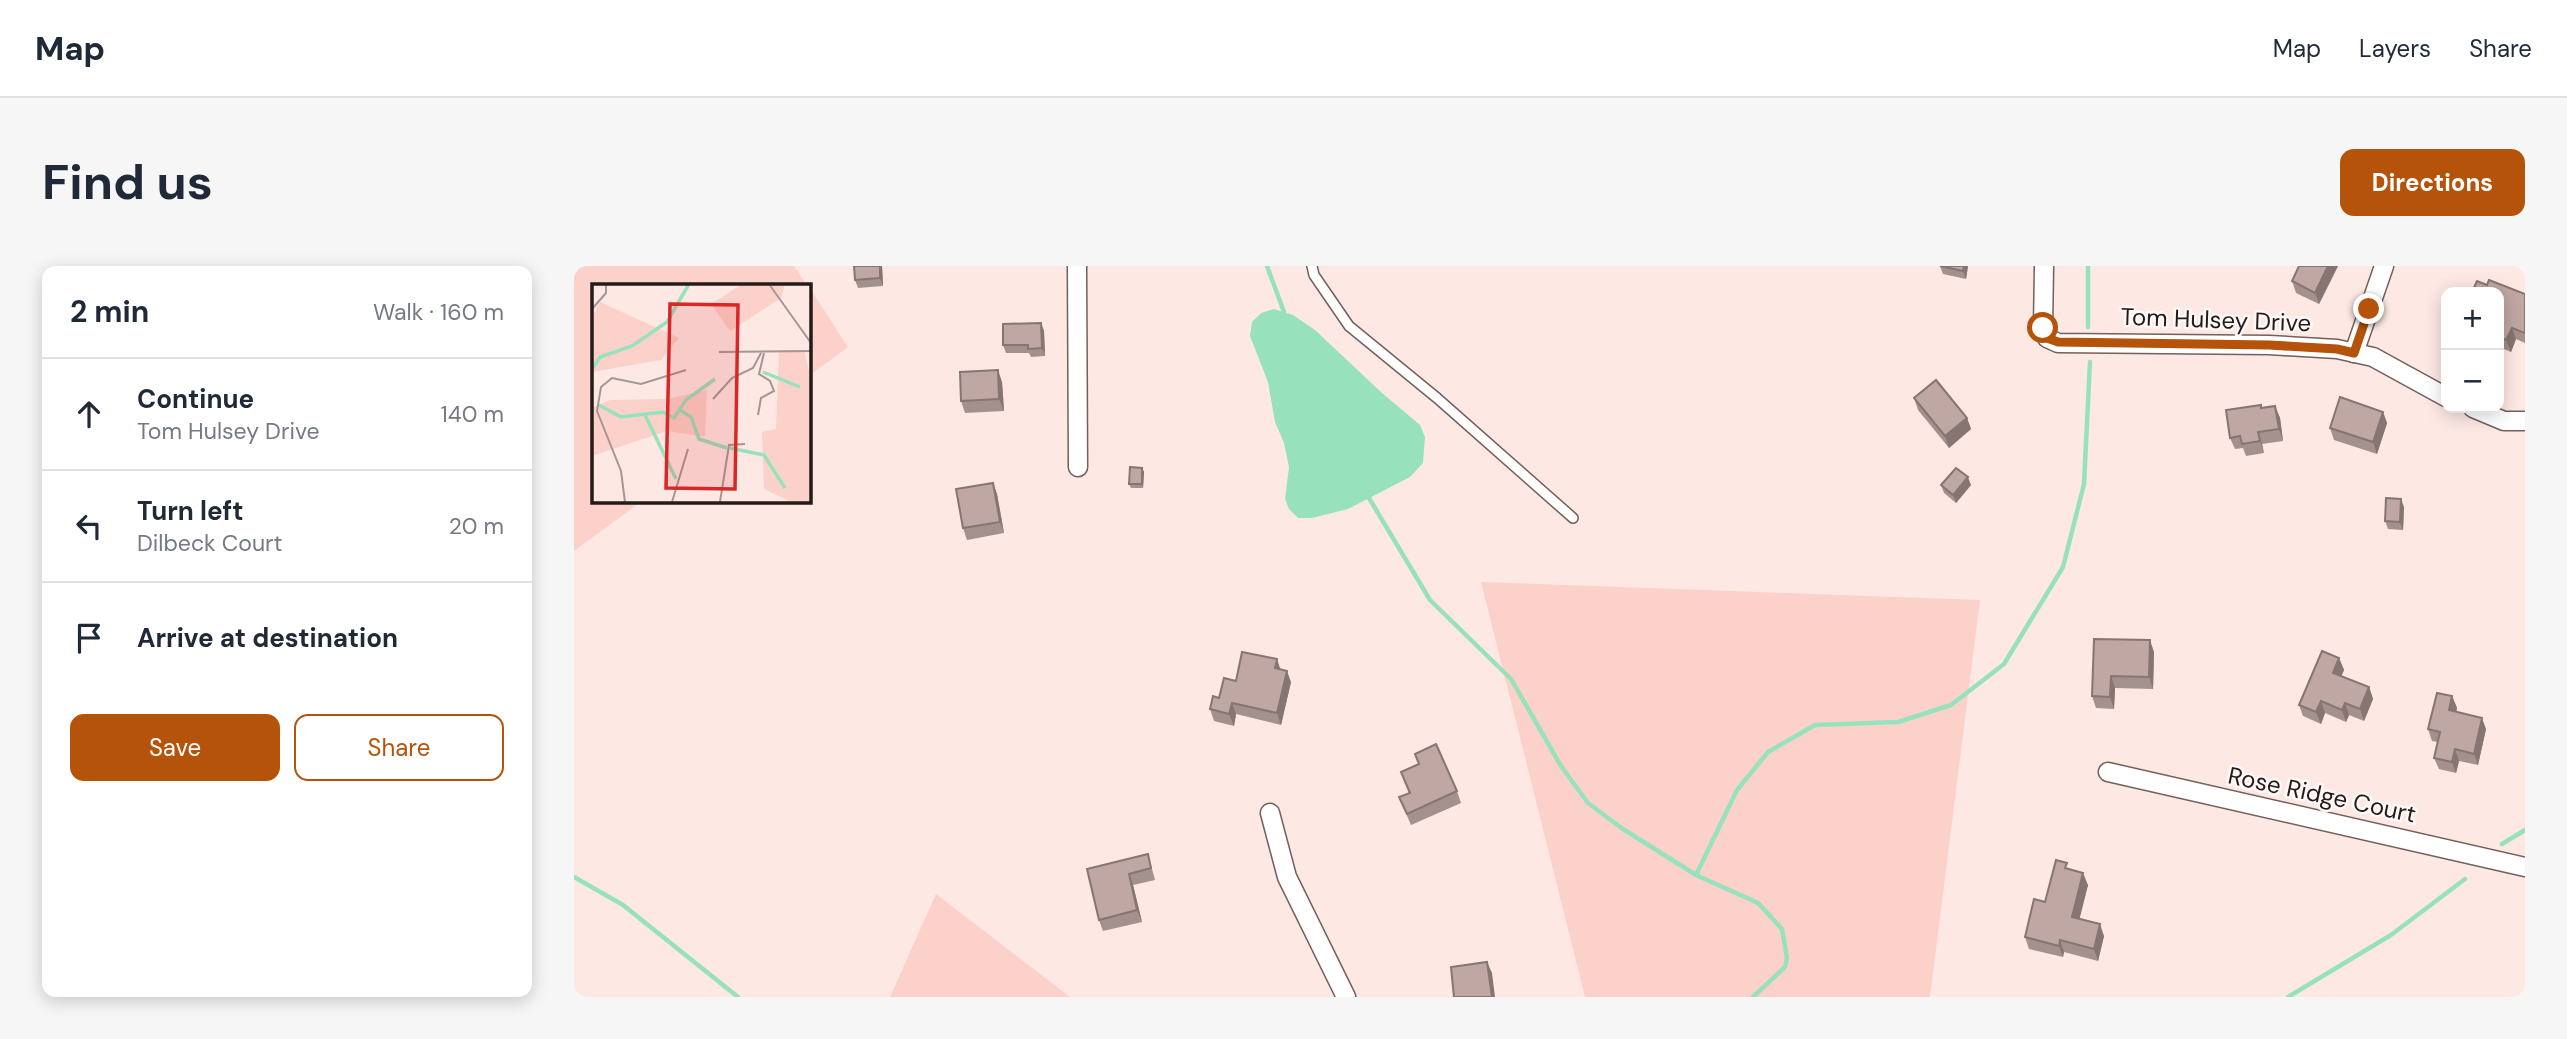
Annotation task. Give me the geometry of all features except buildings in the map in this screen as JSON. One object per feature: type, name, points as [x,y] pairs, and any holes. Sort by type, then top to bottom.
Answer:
[{"type":"street","points":[[1077,266],[1078,467]]},
{"type":"street","name":"Tom Hulsey Drive","points":[[2044,266],[2043,328],[2047,338],[2058,342],[2269,345],[2337,349],[2373,357],[2441,394]]},
{"type":"street","points":[[2354,353],[2384,266]]},
{"type":"street","points":[[2485,413],[2504,421],[2525,421]]},
{"type":"street","name":"Rose Ridge Court","points":[[2108,772],[2525,867]]},
{"type":"street","points":[[1270,813],[1287,877],[1346,997]]},
{"type":"lane","points":[[1312,266],[1314,275],[1349,326],[1437,398],[1573,518]]},
{"type":"shaded area","points":[[574,266],[794,266],[806,284],[592,284],[592,502],[641,502],[574,551]]},
{"type":"shaded area","points":[[810,289],[848,347],[810,375]]},
{"type":"shaded area","points":[[1274,309],[1293,315],[1315,330],[1420,425],[1425,437],[1423,463],[1410,477],[1348,509],[1312,518],[1298,518],[1289,509],[1285,499],[1289,467],[1284,443],[1275,422],[1268,382],[1250,336],[1252,322],[1261,313]]},
{"type":"shaded area","points":[[1481,582],[1980,600],[1930,997],[1585,997]]},
{"type":"shaded area","points":[[936,894],[1070,997],[890,997]]},
{"type":"waterway","points":[[1267,266],[1284,312]]},
{"type":"waterway","points":[[2088,266],[2088,327]]},
{"type":"waterway","points":[[1696,875],[1737,790],[1768,752],[1815,725],[1898,722],[1951,705],[2004,664],[2063,567],[2084,484],[2090,362]]},
{"type":"waterway","points":[[1369,498],[1430,600],[1511,679],[1561,766],[1588,803],[1623,829],[1696,875],[1758,903],[1782,929],[1787,958],[1785,967],[1753,997]]},
{"type":"waterway","points":[[2502,844],[2525,830]]},
{"type":"waterway","points":[[574,877],[623,905],[738,997]]},
{"type":"waterway","points":[[2288,997],[2391,935],[2465,879]]},
{"type":"route","points":[[2043,328],[2047,338],[2058,342],[2269,345],[2337,349],[2354,353],[2369,309]]}]
